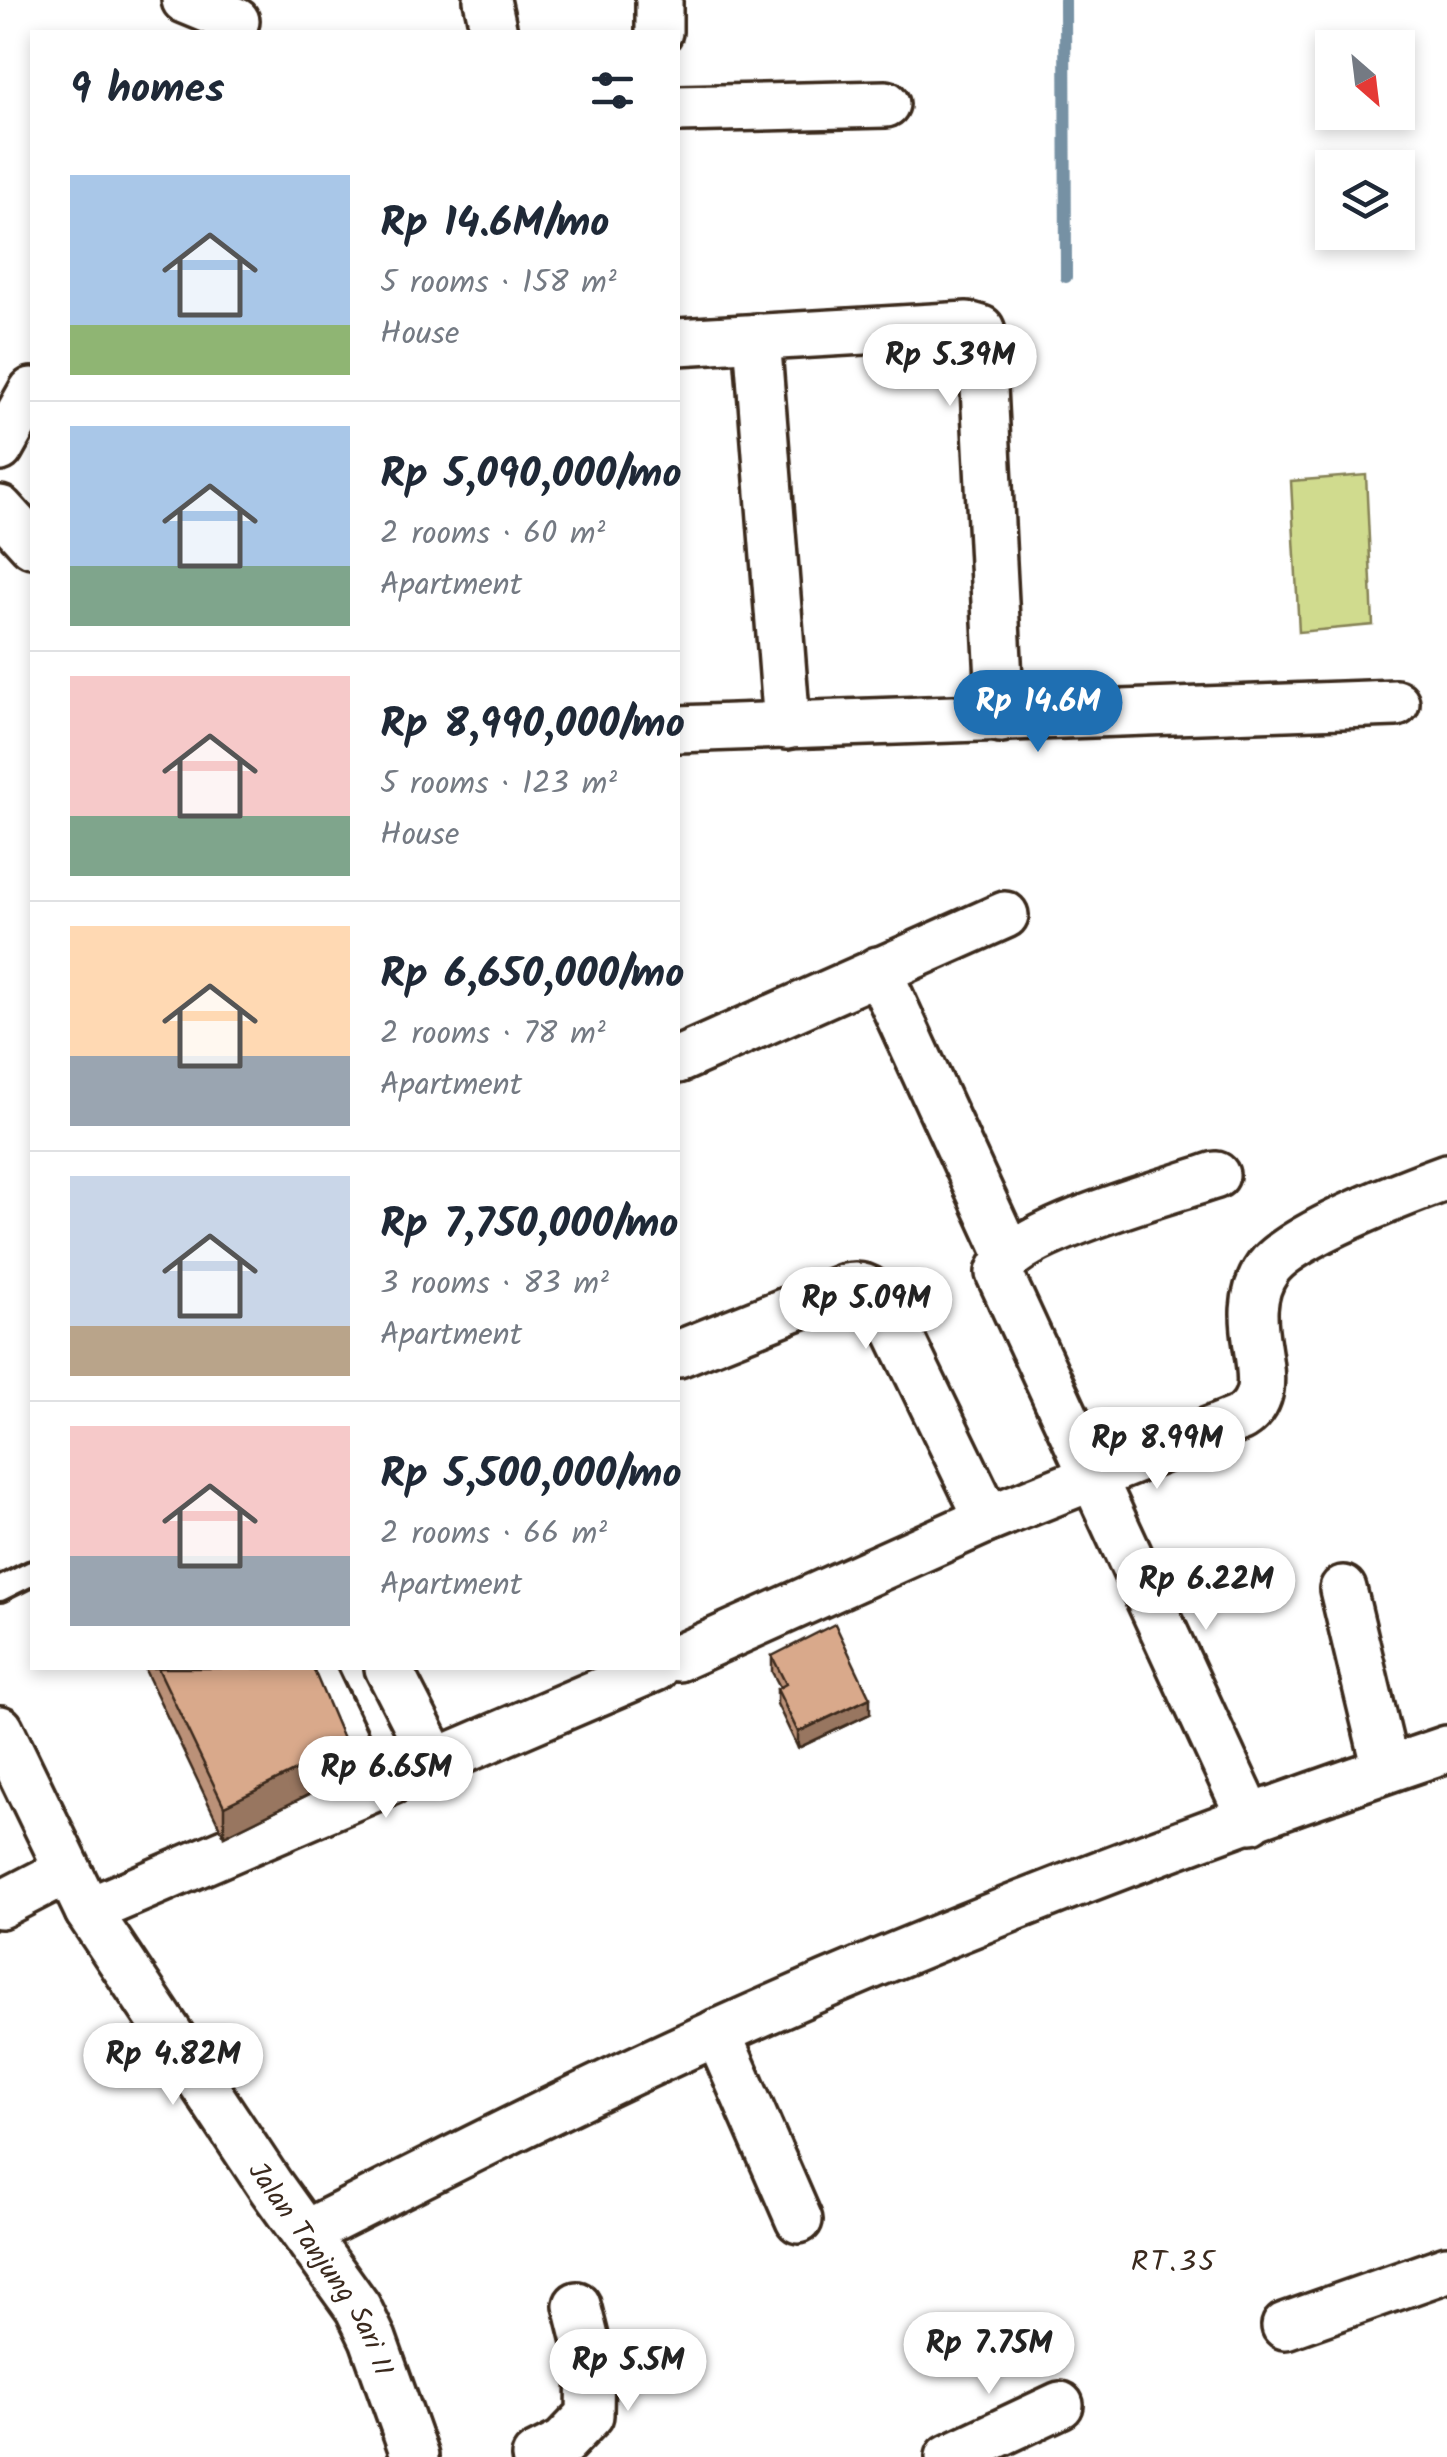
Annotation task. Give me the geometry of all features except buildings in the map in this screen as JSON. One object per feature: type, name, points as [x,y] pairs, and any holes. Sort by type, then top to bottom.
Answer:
[{"type":"street","points":[[186,0],[237,18]]},
{"type":"street","points":[[487,0],[494,30]]},
{"type":"street","points":[[659,0],[659,30]]},
{"type":"street","points":[[680,109],[886,104]]},
{"type":"street","points":[[680,342],[973,325],[981,329],[1001,719]]},
{"type":"street","points":[[756,337],[786,726]]},
{"type":"street","points":[[0,448],[30,395]]},
{"type":"street","points":[[0,509],[30,542]]},
{"type":"street","points":[[680,729],[1396,703]]},
{"type":"street","points":[[680,1059],[1005,915]]},
{"type":"street","points":[[878,970],[1010,1256]]},
{"type":"street","points":[[1216,1176],[1063,1228],[1010,1256],[999,1274],[1251,1820]]},
{"type":"street","points":[[680,1657],[988,1519],[1249,1413],[1263,1389],[1252,1330],[1253,1302],[1270,1264],[1327,1230],[1447,1177]]},
{"type":"street","points":[[680,1353],[846,1287],[864,1286],[875,1292],[888,1312],[988,1519]]},
{"type":"street","points":[[1342,1589],[1386,1769]]},
{"type":"street","points":[[389,1670],[435,1760]]},
{"type":"street","points":[[88,1910],[378,1783],[651,1670]]},
{"type":"street","name":"Jalan Tanjung Sari II","points":[[0,1729],[88,1910],[342,2284],[373,2339],[415,2457]]},
{"type":"street","points":[[306,2234],[717,2032],[879,1963],[1447,1748]]},
{"type":"street","points":[[0,1905],[68,1870]]},
{"type":"street","points":[[717,2032],[799,2220]]},
{"type":"street","points":[[1285,2326],[1447,2269]]},
{"type":"street","points":[[534,2457],[562,2443],[590,2415],[590,2361],[577,2305]]},
{"type":"street","points":[[950,2457],[1060,2405]]},
{"type":"lane","points":[[0,1589],[30,1573]]},
{"type":"lane","points":[[323,1670],[378,1783]]},
{"type":"green space","points":[[1366,475],[1373,625],[1299,632],[1291,481]]},
{"type":"waterway","points":[[1065,0],[1066,277]]},
{"type":"district","name":"RT.35","points":[[1174,2261]]}]
